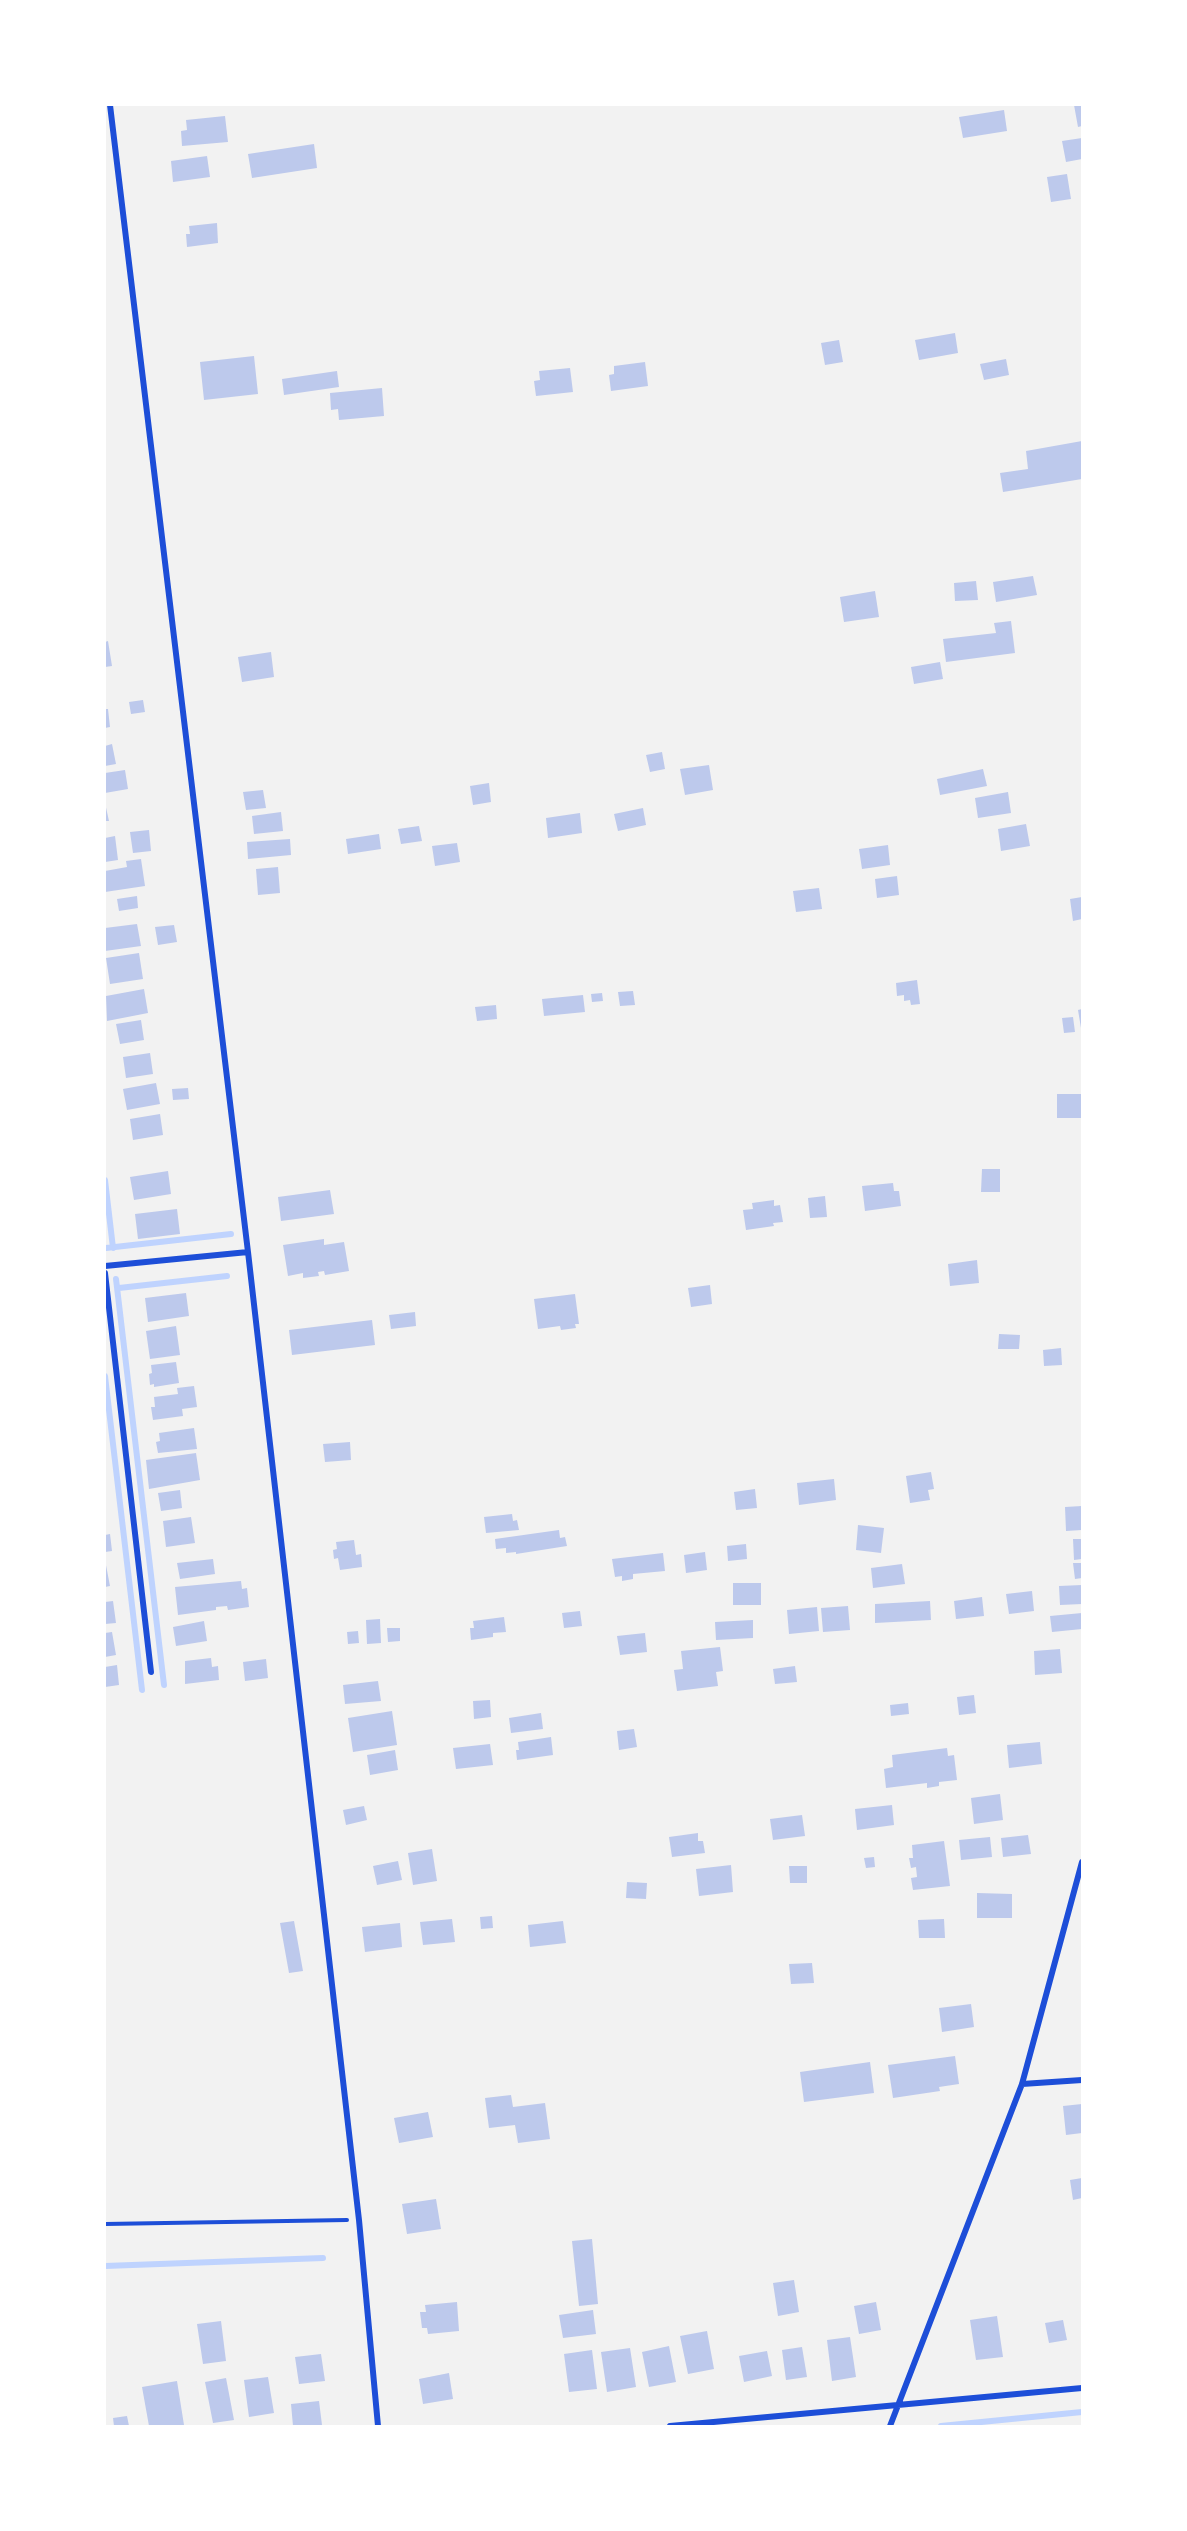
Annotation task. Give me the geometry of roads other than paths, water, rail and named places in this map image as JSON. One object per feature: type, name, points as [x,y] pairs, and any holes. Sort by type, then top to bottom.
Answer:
[{"type":"street","points":[[110,105],[248,1252],[359,2220],[378,2426]]},
{"type":"street","points":[[105,1266],[248,1252]]},
{"type":"street","points":[[105,1273],[151,1672]]},
{"type":"street","points":[[890,2426],[1022,2084],[1082,1862]]},
{"type":"street","points":[[1022,2084],[1082,2080]]},
{"type":"street","points":[[670,2426],[898,2407],[1082,2388]]},
{"type":"waterway","points":[[105,1180],[113,1248]]},
{"type":"waterway","points":[[106,1248],[231,1234]]},
{"type":"waterway","points":[[119,1288],[227,1276]]},
{"type":"waterway","points":[[116,1279],[164,1685]]},
{"type":"waterway","points":[[105,1376],[142,1690]]},
{"type":"waterway","points":[[105,2266],[323,2258]]},
{"type":"waterway","points":[[941,2426],[1082,2412]]}]
